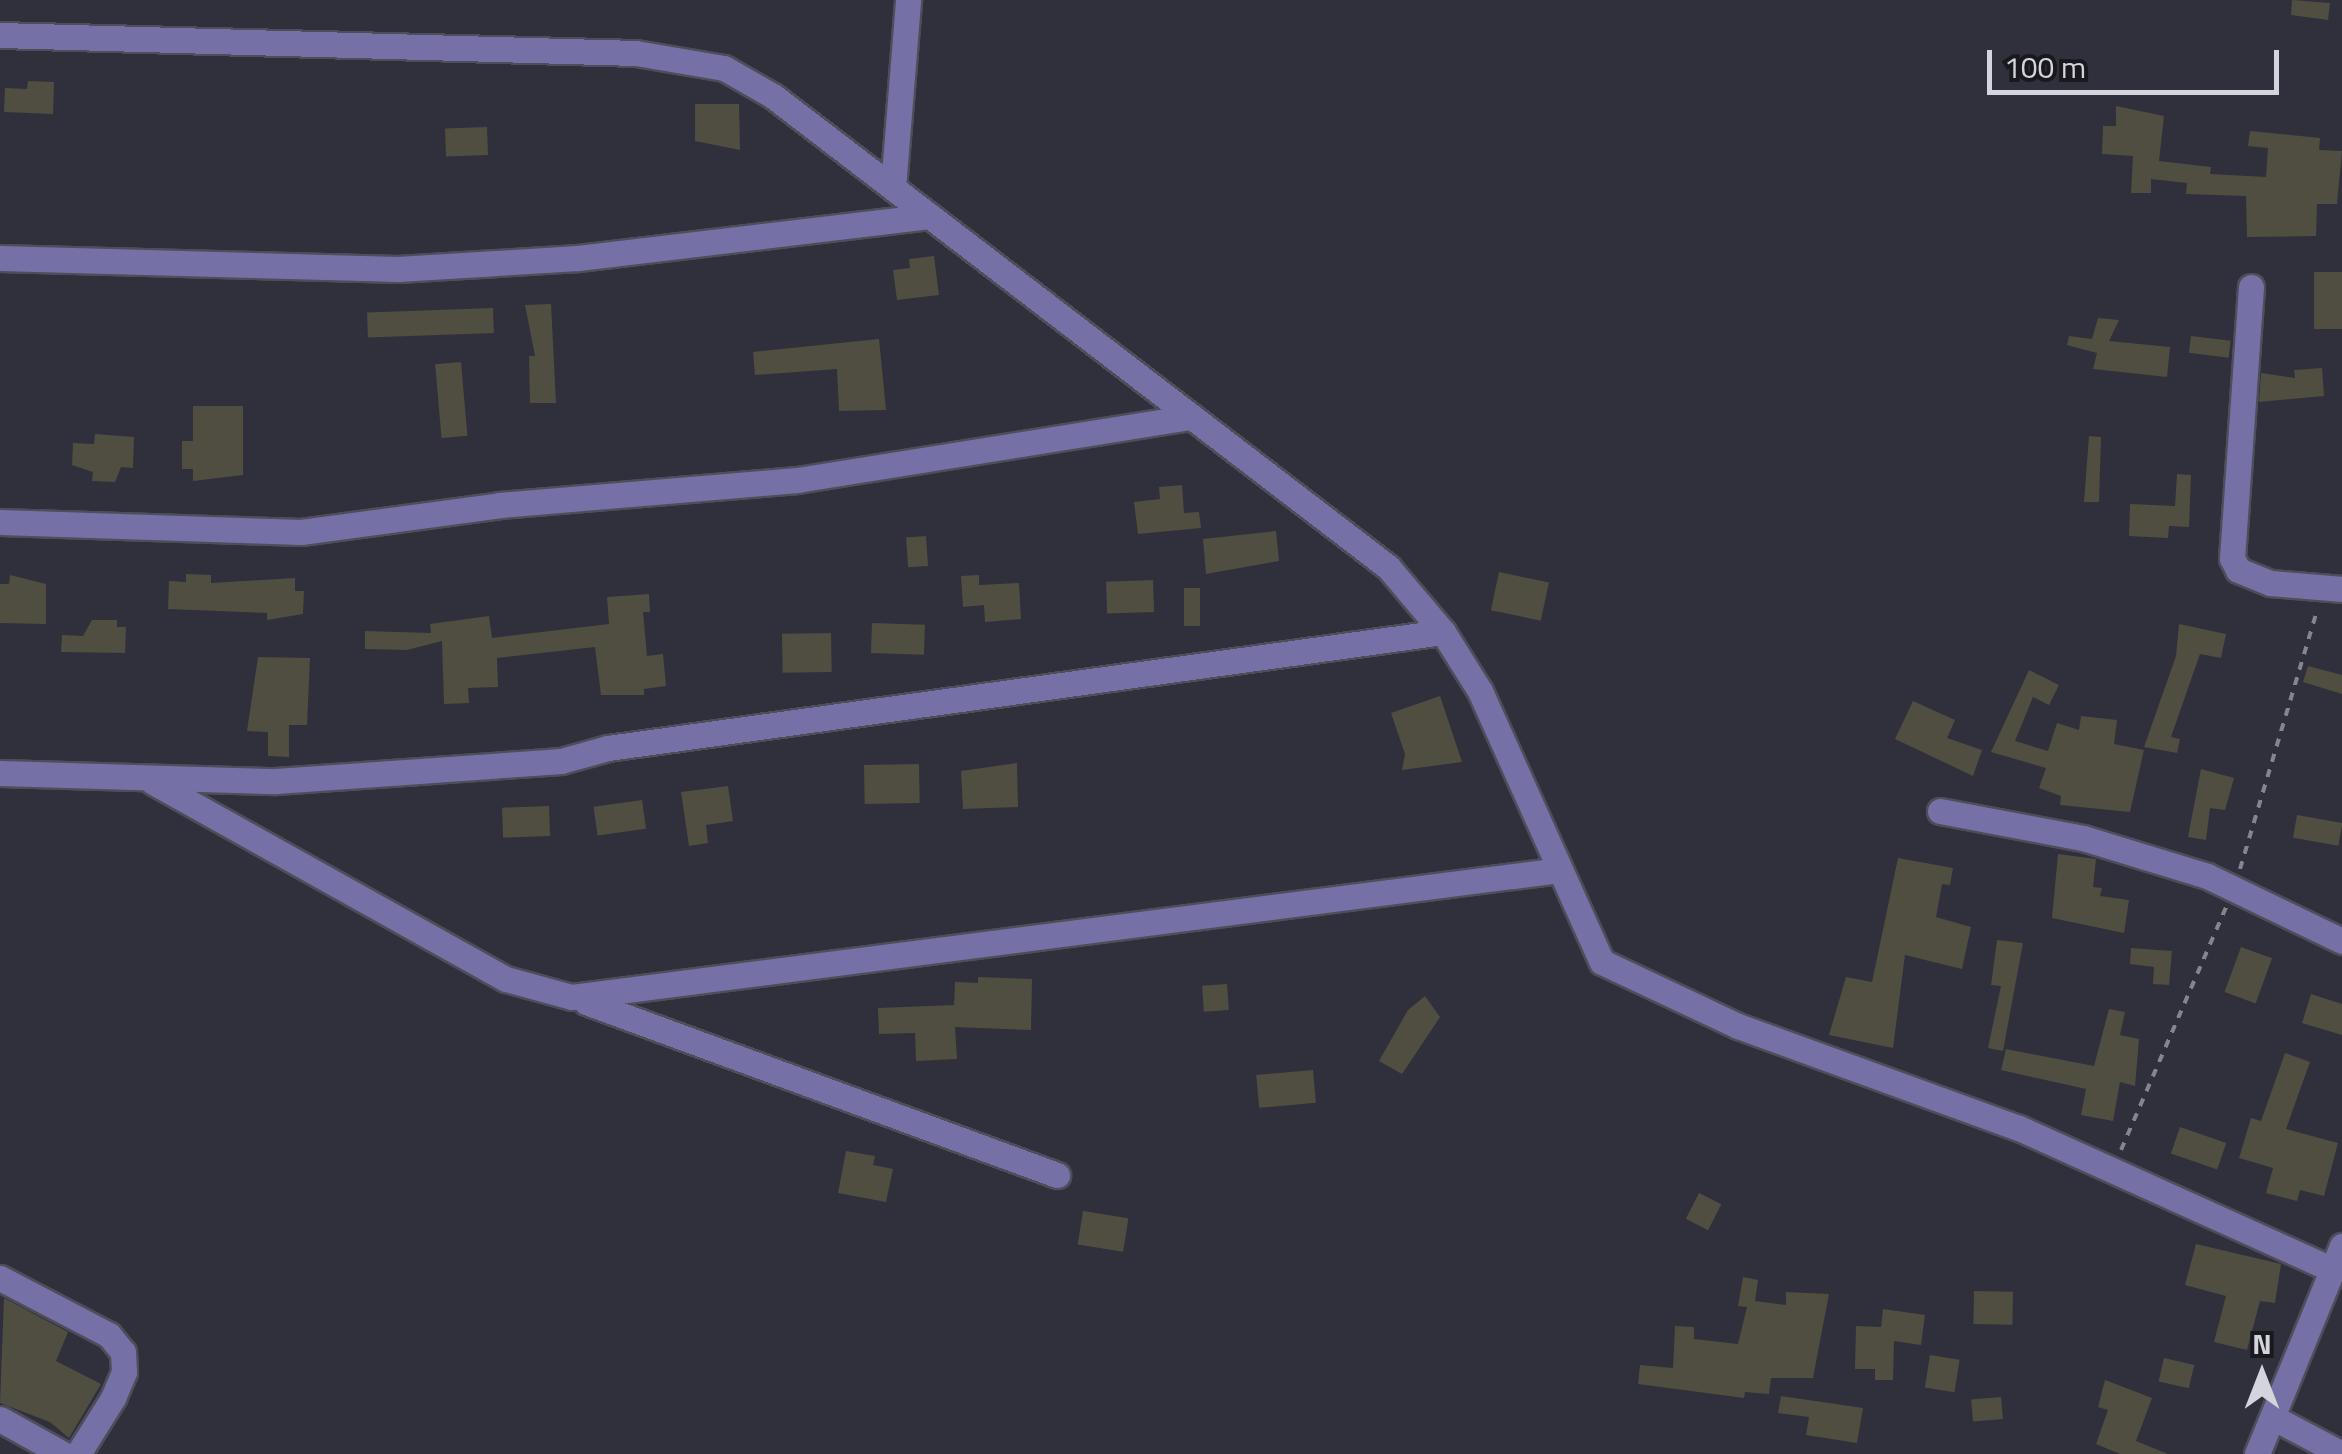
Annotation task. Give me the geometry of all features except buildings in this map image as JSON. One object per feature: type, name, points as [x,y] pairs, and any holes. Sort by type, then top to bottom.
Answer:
[{"type":"street","points":[[893,188],[908,0]]},
{"type":"street","points":[[0,35],[682,56],[724,68],[772,96],[1388,567],[1443,632],[1480,690],[1594,953],[1620,973],[1793,1048],[2019,1128],[2337,1257],[2257,1454]]},
{"type":"street","points":[[0,258],[398,269],[578,258],[929,216]]},
{"type":"street","points":[[2251,286],[2232,558],[2238,570],[2271,583],[2342,590]]},
{"type":"street","points":[[0,522],[301,532],[500,505],[797,480],[1192,416]]},
{"type":"street","points":[[0,774],[152,782],[561,761],[608,748],[1443,632]]},
{"type":"street","points":[[152,782],[506,979],[572,997],[1057,1175]]},
{"type":"street","points":[[1940,811],[2082,838],[2207,876],[2342,941]]},
{"type":"street","points":[[572,997],[1559,870]]},
{"type":"street","points":[[0,1278],[109,1335],[123,1352],[124,1372],[113,1398],[78,1454]]},
{"type":"street","points":[[2274,1418],[2342,1454]]},
{"type":"street","points":[[0,1419],[63,1454]]}]
